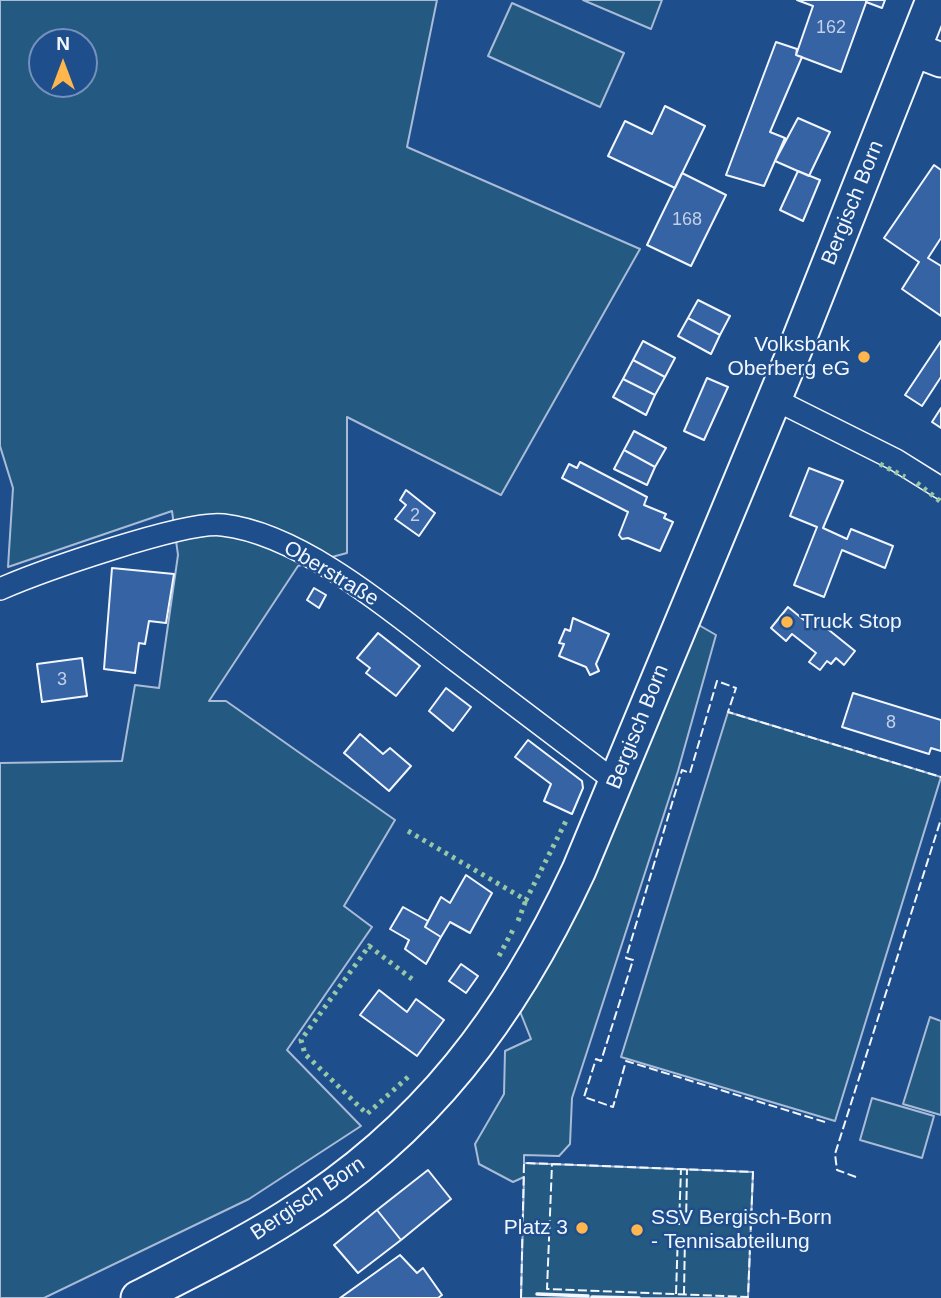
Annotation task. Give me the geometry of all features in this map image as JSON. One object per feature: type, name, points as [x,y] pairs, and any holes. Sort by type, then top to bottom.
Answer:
[{"type":"main road","name":"Bergisch Born","points":[[138,1298],[256,1235],[320,1196],[359,1167],[427,1106],[472,1054],[530,967],[570,890],[774,400],[928,55],[933,0]]},
{"type":"street","points":[[774,400],[896,460],[941,488]]},
{"type":"street","name":"Oberstraße","points":[[0,589],[175,531],[222,524],[264,535],[337,574],[390,611],[616,782]]},
{"type":"shaded area","points":[[0,0],[437,0],[407,147],[640,249],[501,495],[347,417],[347,553],[298,566],[209,701],[226,701],[395,820],[344,906],[372,927],[287,1050],[361,1126],[249,1199],[44,1298],[0,1298],[0,763],[122,761],[135,685],[159,688],[178,555],[172,511],[8,567],[13,488],[0,446]]},
{"type":"shaded area","points":[[583,0],[662,0],[651,29]]},
{"type":"shaded area","points":[[512,3],[624,53],[600,107],[488,56]]},
{"type":"shaded area","points":[[697,624],[716,635],[678,771],[572,1098],[570,1144],[559,1156],[524,1155],[524,1163],[753,1172],[748,1298],[521,1298],[524,1177],[513,1182],[479,1164],[475,1144],[504,1094],[505,1051],[531,1039],[515,999]]},
{"type":"shaded area","points":[[728,712],[941,777],[835,1121],[621,1057]]},
{"type":"shaded area","points":[[930,1017],[941,1021],[941,1115],[903,1104]]},
{"type":"shaded area","points":[[872,1098],[934,1116],[922,1158],[860,1140]]},
{"type":"building","points":[[797,0],[867,0],[841,72],[796,55],[813,6]]},
{"type":"building","points":[[885,0],[882,8],[866,2]]},
{"type":"building","points":[[776,42],[797,49],[796,55],[802,57],[770,132],[785,138],[764,186],[726,175]]},
{"type":"building","points":[[665,106],[705,126],[675,188],[608,156],[625,121],[652,134]]},
{"type":"building","points":[[798,118],[830,132],[809,176],[775,161]]},
{"type":"building","points":[[934,165],[941,170],[941,238],[928,258],[941,266],[941,316],[902,289],[919,262],[884,238]]},
{"type":"building","points":[[798,171],[820,180],[803,221],[780,210]]},
{"type":"building","points":[[682,173],[726,195],[691,266],[647,245]]},
{"type":"building","points":[[698,300],[730,316],[720,335],[688,318]]},
{"type":"building","points":[[688,318],[720,335],[711,354],[678,336]]},
{"type":"building","points":[[643,341],[675,358],[665,377],[633,360]]},
{"type":"building","points":[[941,341],[941,377],[922,406],[905,395]]},
{"type":"building","points":[[633,360],[665,377],[655,395],[623,379]]},
{"type":"building","points":[[707,378],[728,387],[704,440],[684,431]]},
{"type":"building","points":[[623,379],[655,395],[646,415],[613,397]]},
{"type":"building","points":[[941,408],[941,428],[932,422]]},
{"type":"building","points":[[634,431],[666,448],[655,467],[624,450]]},
{"type":"building","points":[[624,450],[655,467],[647,485],[614,469]]},
{"type":"building","points":[[580,462],[647,497],[644,505],[666,514],[664,518],[673,522],[660,551],[628,538],[622,539],[619,535],[628,512],[562,478],[569,464],[577,468]]},
{"type":"building","points":[[809,468],[843,481],[823,528],[847,539],[851,529],[893,546],[885,568],[842,550],[824,597],[794,585],[817,527],[790,516]]},
{"type":"building","points":[[406,490],[435,513],[419,536],[395,519],[406,505],[400,500]]},
{"type":"building","points":[[112,568],[174,574],[166,623],[149,621],[145,644],[139,643],[135,673],[104,669]]},
{"type":"building","points":[[314,588],[326,595],[319,608],[307,600]]},
{"type":"building","points":[[788,607],[804,620],[809,614],[855,651],[844,665],[836,658],[831,664],[827,661],[820,670],[809,662],[816,653],[792,634],[786,641],[771,628]]},
{"type":"building","points":[[573,618],[609,634],[596,664],[599,671],[590,675],[586,667],[559,656],[564,644],[559,643],[565,629],[570,631]]},
{"type":"building","points":[[378,633],[420,666],[396,696],[366,673],[370,668],[357,658]]},
{"type":"building","points":[[82,658],[87,696],[42,702],[37,664]]},
{"type":"building","points":[[446,688],[471,707],[453,731],[429,711]]},
{"type":"building","points":[[853,693],[941,720],[941,751],[931,748],[929,754],[842,727]]},
{"type":"building","points":[[360,734],[383,754],[390,748],[411,766],[389,791],[344,753]]},
{"type":"building","points":[[528,740],[582,781],[583,788],[572,814],[544,801],[551,784],[515,757]]},
{"type":"building","points":[[466,875],[492,893],[470,933],[450,922],[441,937],[425,927],[441,897],[450,903]]},
{"type":"building","points":[[403,907],[428,921],[425,927],[441,937],[426,964],[405,949],[409,940],[390,929]]},
{"type":"building","points":[[461,964],[478,976],[466,993],[449,981]]},
{"type":"building","points":[[379,990],[407,1012],[416,999],[444,1020],[417,1056],[360,1015]]},
{"type":"building","points":[[428,1170],[451,1199],[401,1240],[377,1210]]},
{"type":"building","points":[[377,1210],[401,1240],[358,1273],[334,1245]]},
{"type":"building","points":[[400,1255],[417,1273],[423,1268],[442,1295],[438,1298],[340,1298]]},
{"type":"hedge","points":[[880,464],[905,477]]},
{"type":"hedge","points":[[917,483],[941,502]]},
{"type":"hedge","points":[[408,831],[526,900],[566,821]]},
{"type":"hedge","points":[[518,921],[526,900]]},
{"type":"hedge","points":[[499,956],[514,928]]},
{"type":"hedge","points":[[408,1077],[367,1114],[305,1054],[301,1040],[369,946],[412,979]]},
{"type":"fence","points":[[825,1122],[626,1061],[613,1107],[584,1097],[596,1059],[601,1061],[633,960],[626,958],[682,770],[690,773],[717,681],[736,688],[728,712],[941,777]]},
{"type":"fence","points":[[856,1177],[837,1170],[835,1154],[941,819]]},
{"type":"fence","points":[[521,1298],[524,1163],[552,1164]]},
{"type":"fence","points":[[552,1164],[753,1172],[748,1297],[547,1289],[552,1164]]},
{"type":"fence","points":[[679,1225],[681,1169]]},
{"type":"fence","points":[[686,1225],[687,1169]]},
{"type":"fence","points":[[676,1294],[678,1233]]},
{"type":"fence","points":[[684,1295],[685,1234]]},
{"type":"wall","points":[[537,1294],[588,1296]]},
{"type":"wall","points":[[592,1297],[639,1298]]},
{"type":"place","name":"Volksbank Oberberg eG","points":[[864,357]]},
{"type":"place","name":"Truck Stop","points":[[787,622]]},
{"type":"place","name":"Platz 3","points":[[582,1228]]},
{"type":"place","name":"SSV Bergisch-Born - Tennisabteilung","points":[[637,1230]]}]
